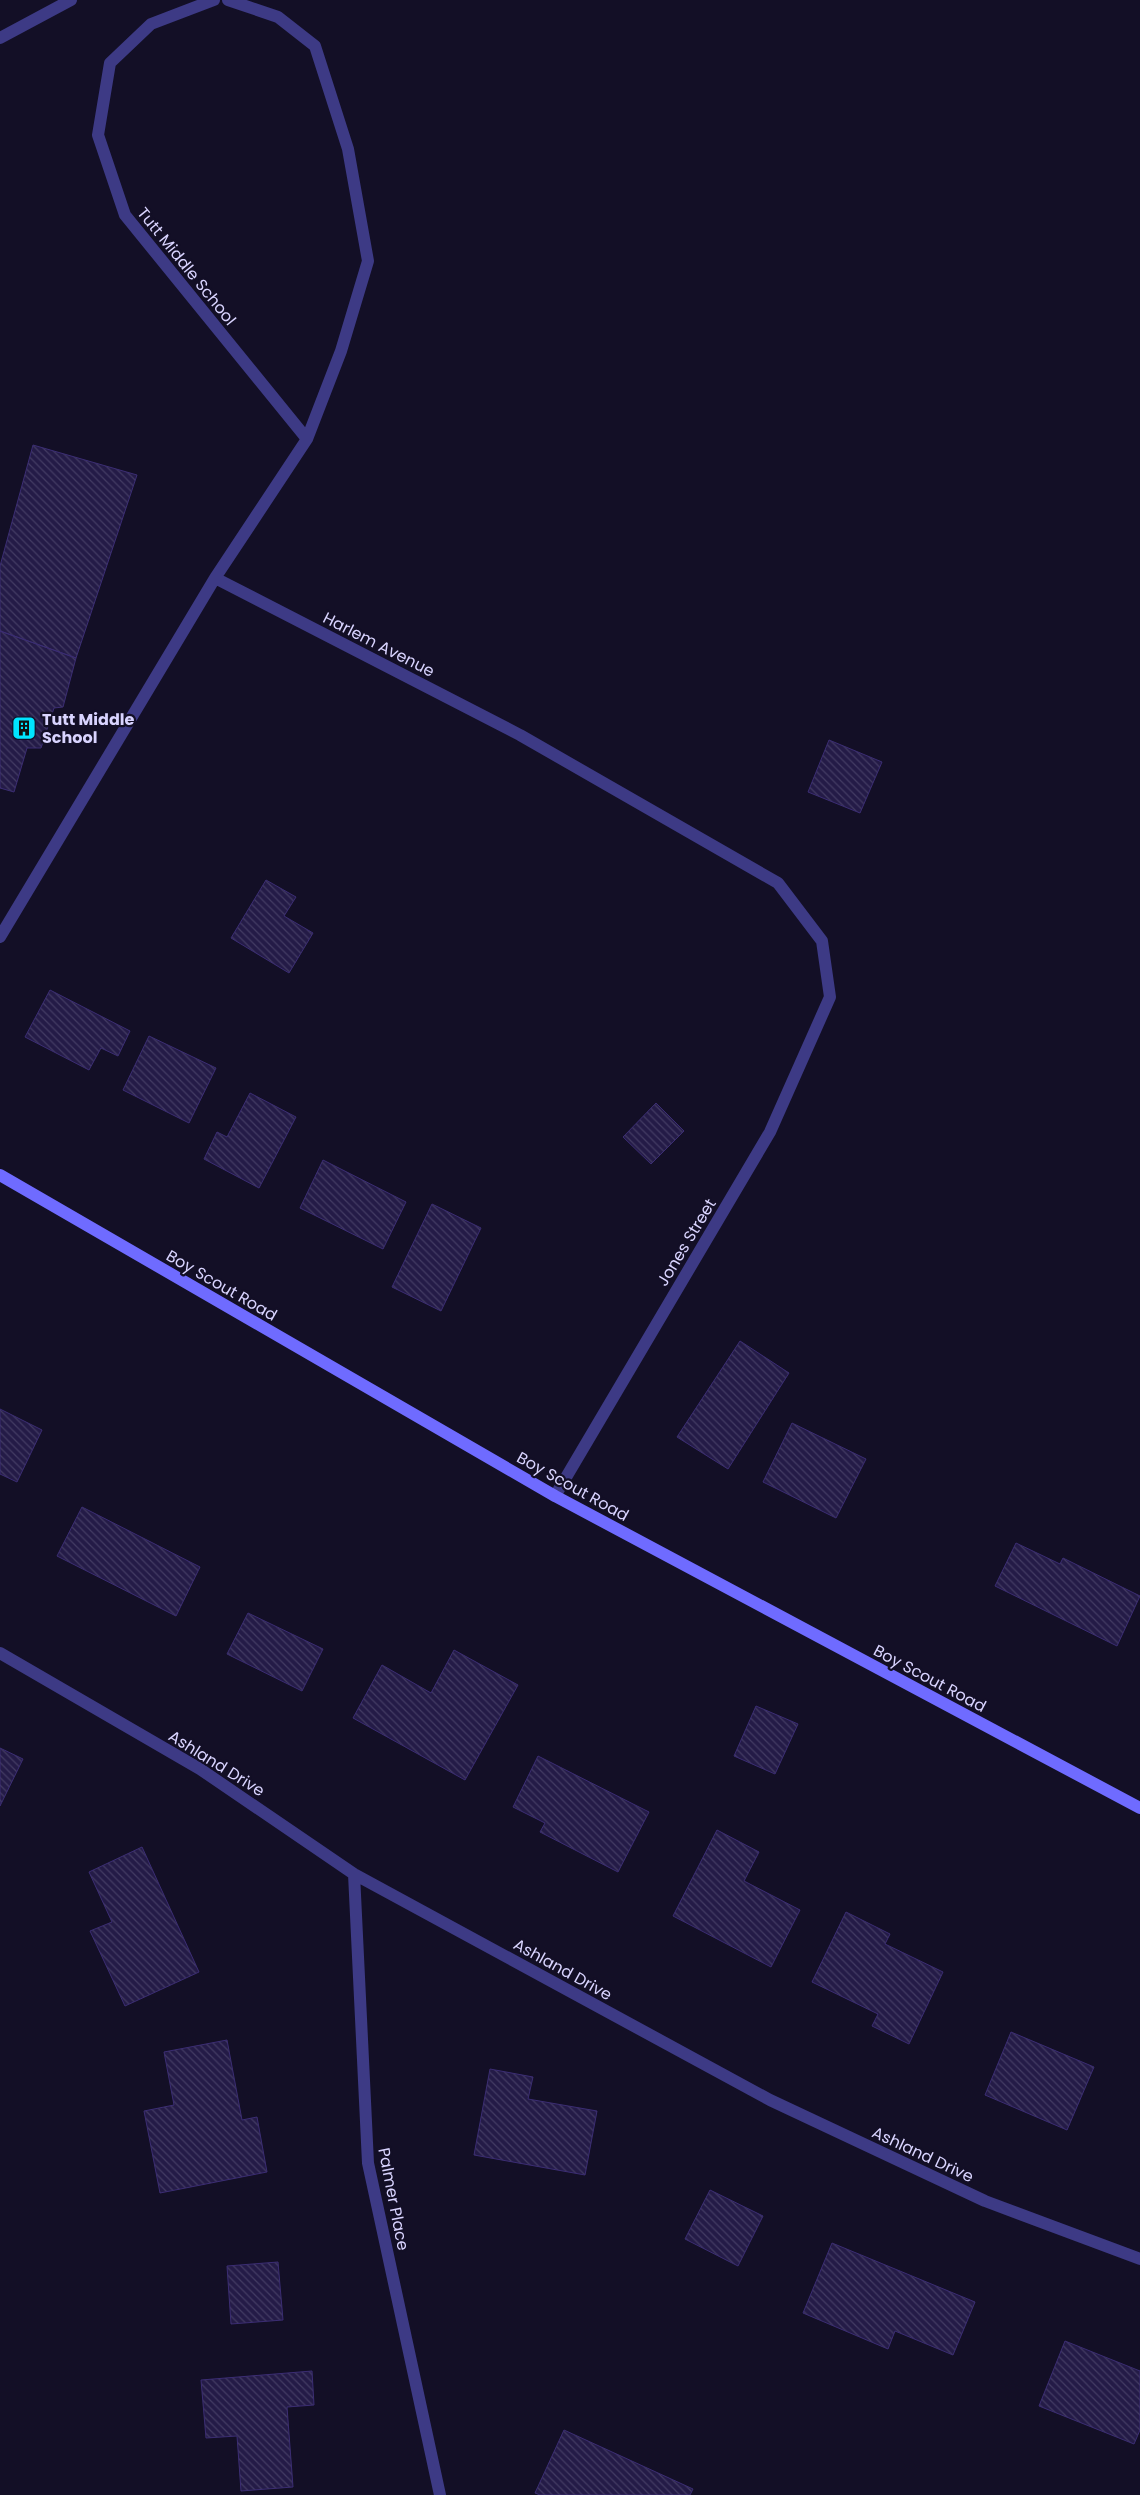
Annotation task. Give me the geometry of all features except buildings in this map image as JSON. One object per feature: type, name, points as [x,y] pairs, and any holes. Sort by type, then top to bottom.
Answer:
[{"type":"street","points":[[0,38],[71,0]]},
{"type":"street","points":[[0,937],[215,578],[307,439],[341,351],[368,261],[348,149],[315,46],[278,17],[228,0]]},
{"type":"street","name":"Tutt Middle School","points":[[209,1],[151,24],[110,63],[98,135],[125,215],[307,439]]},
{"type":"street","name":"Harlem Avenue","points":[[215,578],[520,736],[778,883],[822,942],[830,997]]},
{"type":"street","name":"Jones Street","points":[[555,1496],[770,1132],[830,997]]},
{"type":"street","name":"Boy Scout Road","points":[[0,1175],[555,1496],[1140,1808]]},
{"type":"street","name":"Ashland Drive","points":[[0,1653],[200,1769],[354,1874],[770,2100],[985,2201],[1140,2259]]},
{"type":"street","name":"Palmer Place","points":[[354,1874],[368,2163],[440,2495]]},
{"type":"place","name":"Tutt Middle School","points":[[24,728]]}]
